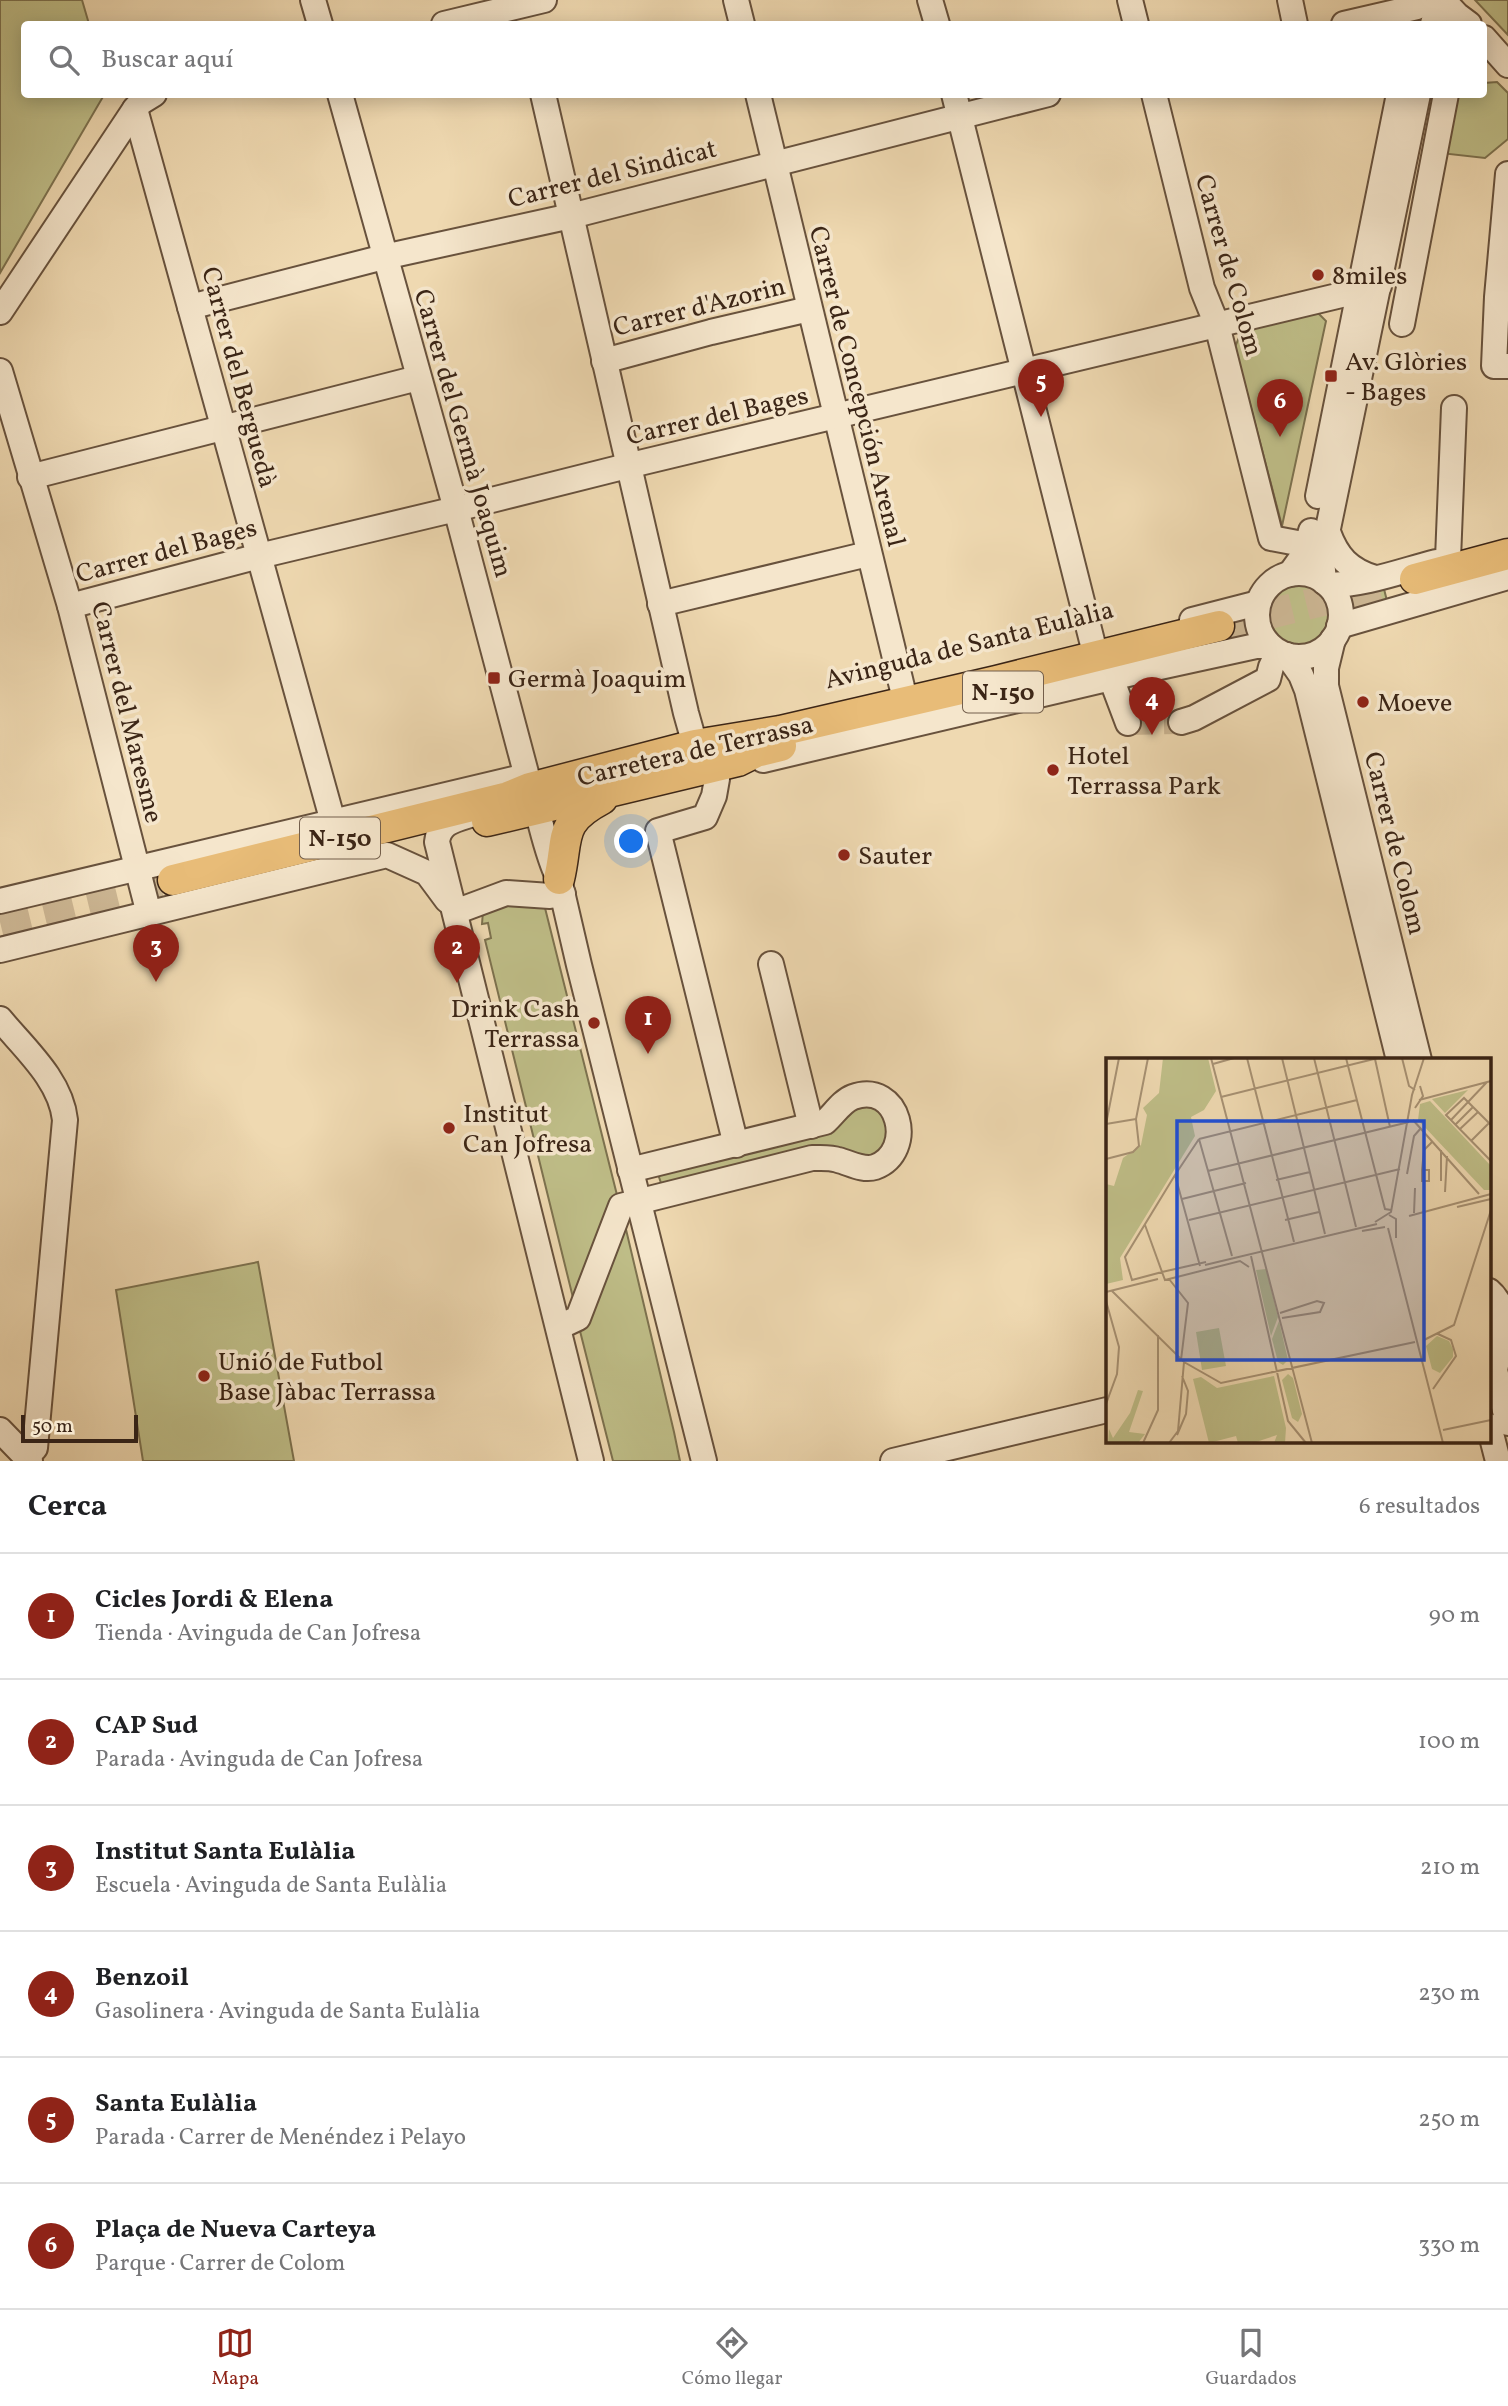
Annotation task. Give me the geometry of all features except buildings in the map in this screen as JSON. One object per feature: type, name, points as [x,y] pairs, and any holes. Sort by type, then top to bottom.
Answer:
[{"type":"main road","points":[[1508,554],[1417,584],[1508,566]]},
{"type":"main road","name":"Carretera de Terrassa","points":[[695,745],[521,791],[175,887],[438,832],[521,791],[619,790],[727,770],[756,752],[1221,633],[780,731],[695,745]]},
{"type":"main road","points":[[561,887],[562,848],[569,827],[581,811],[619,790]]},
{"type":"street","points":[[313,0],[319,21]]},
{"type":"street","points":[[736,0],[741,21]]},
{"type":"street","points":[[930,0],[936,21]]},
{"type":"street","points":[[1130,0],[1135,21]]},
{"type":"street","points":[[1290,0],[1294,21]]},
{"type":"street","points":[[459,21],[528,7]]},
{"type":"street","points":[[1361,21],[1427,9],[1457,15],[1465,21]]},
{"type":"street","points":[[1487,46],[1508,65]]},
{"type":"street","name":"Carrer del Germà Joaquim","points":[[341,98],[456,509],[521,791],[561,887],[704,1461]]},
{"type":"street","points":[[544,98],[627,466],[695,745]]},
{"type":"street","name":"Carrer de Concepción Arenal","points":[[759,98],[903,691]]},
{"type":"street","name":"Carrer del Sindicat","points":[[191,307],[384,257],[571,216],[774,163],[957,106],[1018,98]]},
{"type":"street","name":"Carrer de Colom","points":[[1155,98],[1202,288],[1217,325],[1271,538],[1318,538]]},
{"type":"street","points":[[1369,288],[1398,98]]},
{"type":"street","points":[[736,1145],[658,831],[705,817],[727,770],[759,761],[1249,648],[1308,656],[1326,647],[1336,633],[1340,608],[1338,600],[1326,583],[1318,538],[1369,288],[1417,98]]},
{"type":"street","points":[[1402,324],[1445,98]]},
{"type":"street","points":[[0,312],[144,102]]},
{"type":"street","name":"Carrer del Berguedà","points":[[144,102],[191,307],[333,822]]},
{"type":"street","points":[[957,106],[1093,645]]},
{"type":"street","points":[[1508,174],[1502,298],[1494,366],[1508,366]]},
{"type":"street","name":"Carrer del Bages","points":[[70,606],[259,556],[1369,288]]},
{"type":"street","name":"Carrer d'Azorin","points":[[604,361],[809,309]]},
{"type":"street","name":"Carrer del Maresme","points":[[0,371],[70,606],[136,868]]},
{"type":"street","points":[[30,477],[418,378]]},
{"type":"street","points":[[1448,559],[1454,408]]},
{"type":"street","points":[[1279,651],[1260,631],[1257,622],[1258,603],[1270,584],[1290,574],[1318,538]]},
{"type":"street","points":[[1318,538],[1360,573],[1375,578]]},
{"type":"street","points":[[1290,574],[1307,574],[1326,583],[1345,585],[1508,542]]},
{"type":"street","points":[[660,604],[868,554]]},
{"type":"street","points":[[1336,633],[1508,577]]},
{"type":"street","name":"Avinguda de Santa Eulàlia","points":[[695,745],[1258,603]]},
{"type":"street","name":"Carrer de Colom","points":[[1336,633],[1326,668],[1326,686],[1419,1058]]},
{"type":"street","points":[[1181,722],[1194,718],[1268,679],[1279,651]]},
{"type":"street","name":"Carrer de Colom","points":[[1279,651],[1301,675],[1307,690],[1399,1058]]},
{"type":"street","points":[[1111,678],[1128,723]]},
{"type":"street","points":[[0,901],[333,822],[521,791]]},
{"type":"street","points":[[438,832],[437,842],[591,1461]]},
{"type":"street","points":[[382,844],[422,855],[444,869]]},
{"type":"street","points":[[0,950],[387,855],[427,873],[455,912]]},
{"type":"street","points":[[136,868],[149,914]]},
{"type":"street","points":[[455,912],[506,893],[550,896],[561,887]]},
{"type":"street","points":[[771,964],[811,1126]]},
{"type":"street","points":[[0,1019],[59,1094],[65,1120],[35,1448],[17,1451]]},
{"type":"street","points":[[559,1326],[578,1318],[621,1206],[811,1158],[832,1158],[867,1168],[875,1167],[893,1152],[899,1130],[896,1113],[890,1104],[880,1099],[864,1095],[852,1097],[825,1122],[630,1170]]},
{"type":"street","points":[[1498,1295],[1508,1317],[1495,1370],[1508,1423]]},
{"type":"street","points":[[893,1461],[1106,1410]]},
{"type":"street","points":[[1490,1430],[1498,1461]]},
{"type":"shaded area","points":[[0,0],[82,0],[88,21],[21,21],[21,98],[102,98],[0,273]]},
{"type":"shaded area","points":[[1475,0],[1508,0],[1508,35]]},
{"type":"shaded area","points":[[1497,82],[1508,93],[1508,139],[1485,158],[1440,153],[1456,98],[1487,98],[1487,83]]},
{"type":"shaded area","points":[[1317,312],[1326,321],[1282,526],[1235,347],[1242,330]]},
{"type":"shaded area","points":[[1382,581],[1388,605],[1353,610],[1348,603],[1350,591]]},
{"type":"shaded area","points":[[1298,584],[1310,586],[1320,593],[1327,603],[1327,627],[1320,637],[1310,644],[1298,646],[1286,644],[1276,637],[1269,627],[1267,615],[1269,603],[1276,593],[1286,586]]},
{"type":"shaded area","points":[[496,903],[544,904],[618,1199],[576,1310],[485,940],[491,938],[488,923],[482,924],[483,911]]},
{"type":"shaded area","points":[[860,1104],[885,1112],[891,1140],[874,1156],[662,1186],[658,1174]]},
{"type":"shaded area","points":[[624,1221],[680,1461],[613,1461],[580,1331]]},
{"type":"shaded area","name":"Unió de Futbol Base Jàbac Terrassa","points":[[258,1262],[294,1461],[143,1461],[116,1290]]},
{"type":"tunnel","points":[[1219,626],[1381,587]]},
{"type":"tunnel","points":[[1128,723],[1181,722]]},
{"type":"tunnel","points":[[0,922],[173,880]]},
{"type":"place","name":"8miles","points":[[1318,275]]},
{"type":"place","name":"Av. Glòries - Bages","points":[[1331,376]]},
{"type":"place","name":"Santa Eulàlia","points":[[1041,417]]},
{"type":"place","name":"Plaça de Nueva Carteya","points":[[1280,437]]},
{"type":"place","name":"Germà Joaquim","points":[[494,678]]},
{"type":"place","name":"Moeve","points":[[1363,702]]},
{"type":"place","name":"Benzoil","points":[[1152,735]]},
{"type":"place","name":"Hotel Terrassa Park","points":[[1053,770]]},
{"type":"place","name":"Sauter","points":[[844,855]]},
{"type":"place","name":"Institut Santa Eulàlia","points":[[156,982]]},
{"type":"place","name":"CAP Sud","points":[[457,983]]},
{"type":"place","name":"Drink Cash Terrassa","points":[[594,1023]]},
{"type":"place","name":"Cicles Jordi & Elena","points":[[648,1054]]},
{"type":"place","name":"Institut Can Jofresa","points":[[449,1128]]},
{"type":"place","name":"Unió de Futbol Base Jàbac Terrassa","points":[[204,1376]]}]
